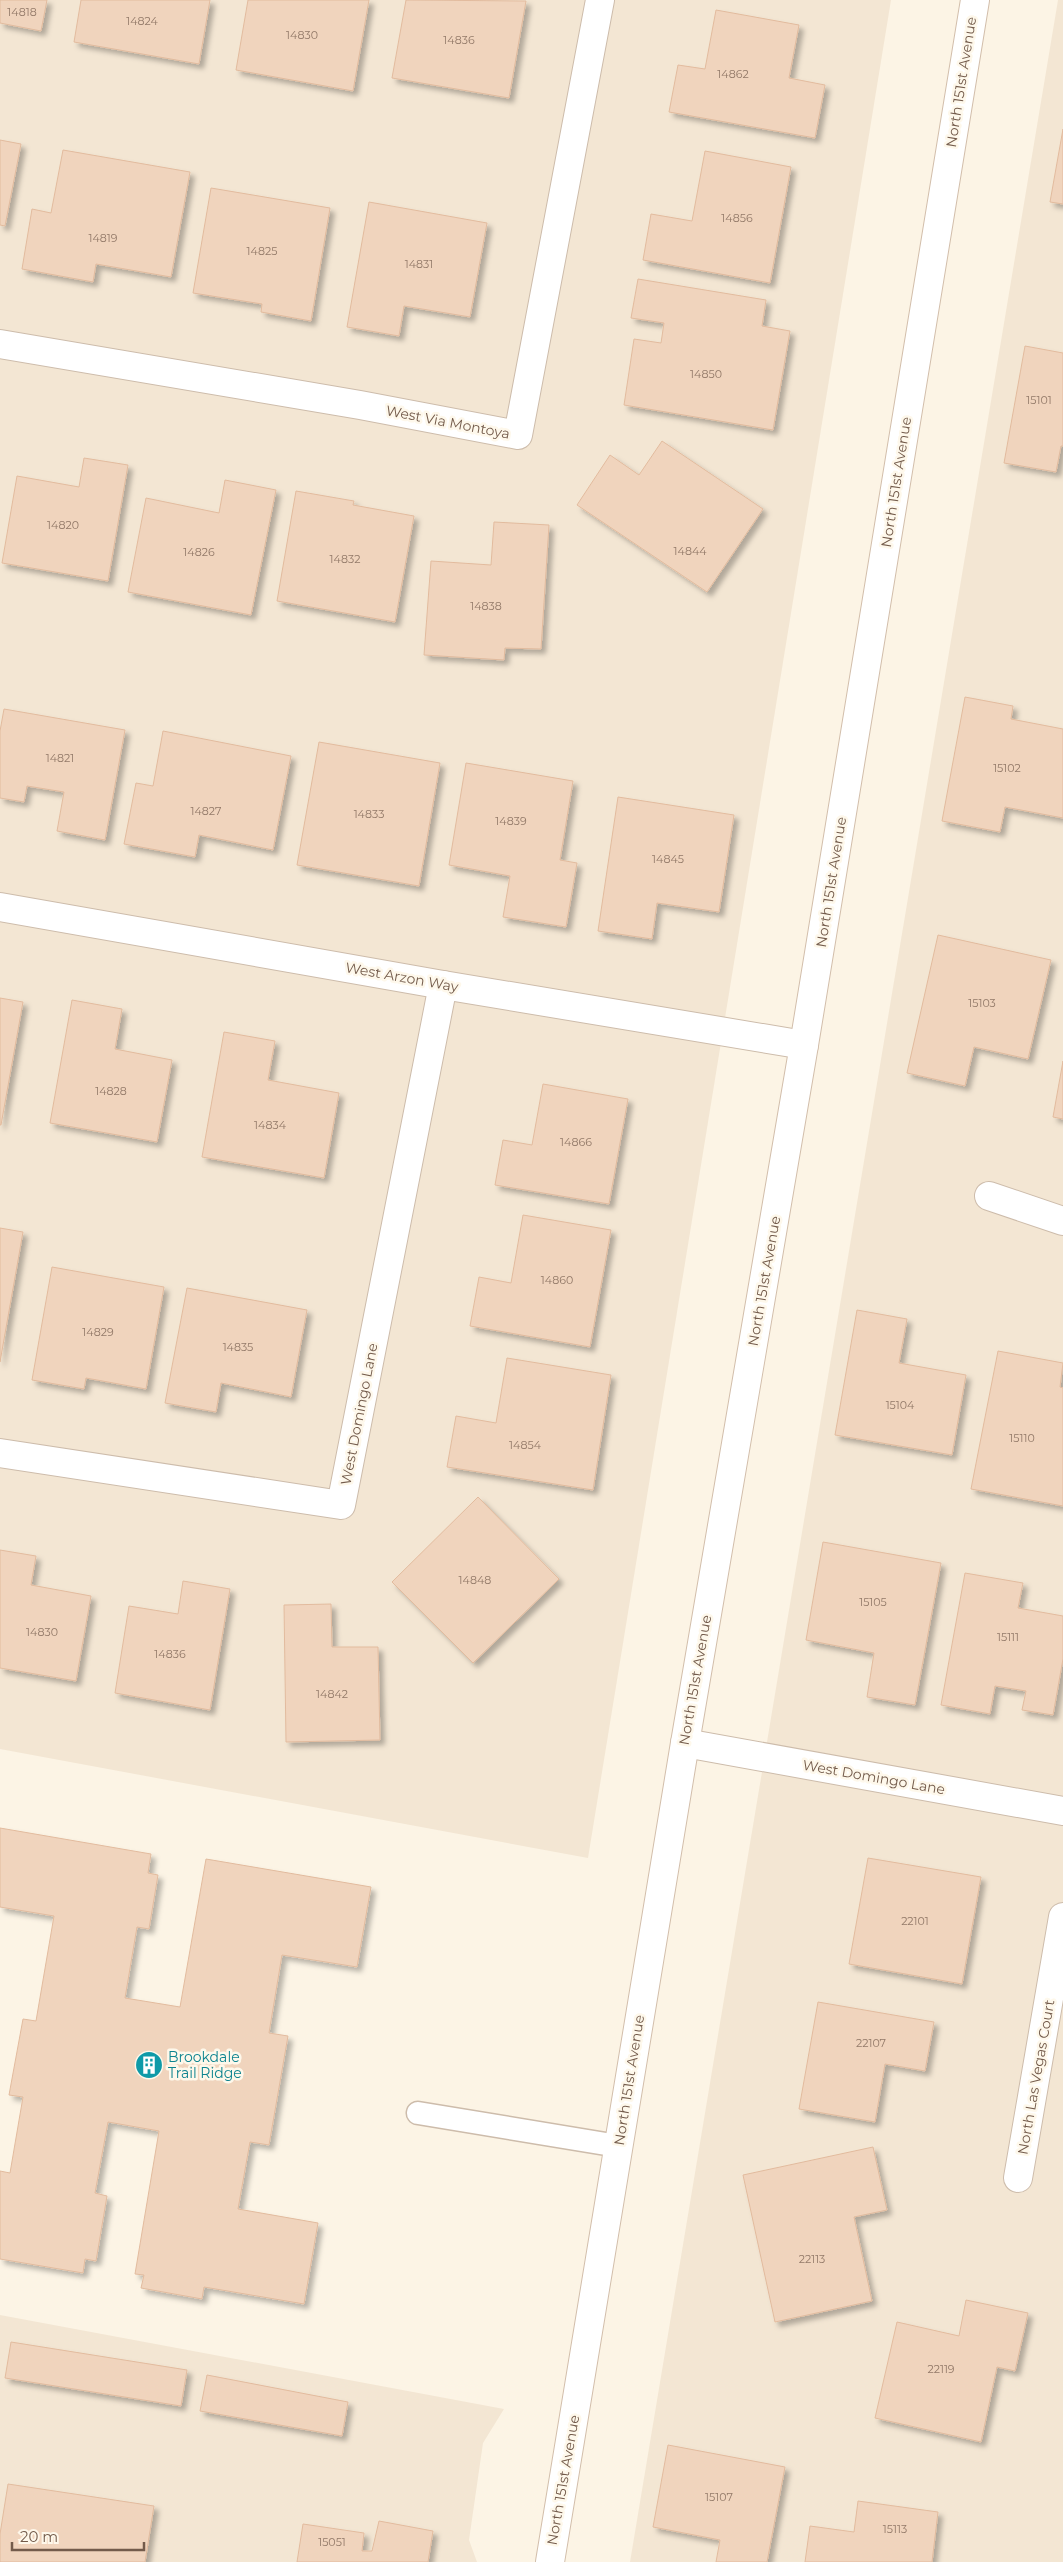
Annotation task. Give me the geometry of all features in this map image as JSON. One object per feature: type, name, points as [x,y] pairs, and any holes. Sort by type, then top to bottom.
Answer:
[{"type":"street","name":"West Via Montoya","points":[[0,344],[341,402],[518,436],[600,0]]},
{"type":"street","name":"North 151st Avenue","points":[[550,2562],[685,1743],[804,1045],[975,0]]},
{"type":"street","name":"West Arzon Way","points":[[0,907],[442,985],[804,1045]]},
{"type":"street","name":"West Domingo Lane","points":[[0,1453],[341,1505],[442,985]]},
{"type":"street","points":[[989,1196],[1063,1221]]},
{"type":"street","name":"West Domingo Lane","points":[[685,1743],[1063,1811]]},
{"type":"street","name":"North Las Vegas Court","points":[[1018,2178],[1063,1918]]},
{"type":"lane","points":[[418,2113],[618,2146]]},
{"type":"shaded area","points":[[0,0],[891,0],[588,1858],[0,1749]]},
{"type":"shaded area","points":[[1058,0],[1063,0],[1063,2562],[630,2562]]},
{"type":"shaded area","points":[[0,2315],[504,2409],[483,2443],[469,2540],[477,2562],[0,2562]]},
{"type":"building","points":[[0,0],[47,0],[41,31],[0,23]]},
{"type":"building","points":[[81,0],[210,0],[199,64],[74,42]]},
{"type":"building","points":[[248,0],[369,0],[353,91],[236,70]]},
{"type":"building","points":[[406,0],[526,1],[509,98],[392,78]]},
{"type":"building","points":[[716,10],[799,25],[789,78],[825,85],[815,138],[669,112],[678,65],[705,69]]},
{"type":"building","points":[[1063,129],[1063,204],[1050,202]]},
{"type":"building","points":[[0,140],[21,144],[5,226],[0,225]]},
{"type":"building","points":[[63,150],[190,172],[171,277],[96,264],[93,282],[22,269],[32,209],[51,213]]},
{"type":"building","points":[[705,151],[791,167],[770,283],[643,260],[651,214],[692,221]]},
{"type":"building","points":[[211,188],[330,208],[311,321],[261,312],[262,304],[193,293]]},
{"type":"building","points":[[369,202],[487,223],[470,317],[404,306],[399,336],[347,327]]},
{"type":"building","points":[[638,279],[766,300],[762,326],[790,331],[773,430],[624,405],[634,339],[661,343],[664,323],[631,318]]},
{"type":"building","points":[[1025,346],[1063,353],[1063,446],[1061,446],[1056,472],[1004,463]]},
{"type":"building","points":[[662,441],[763,509],[707,592],[577,505],[610,455],[639,475]]},
{"type":"building","points":[[84,458],[128,465],[108,581],[2,563],[17,476],[79,487]]},
{"type":"building","points":[[225,480],[276,490],[251,615],[128,592],[146,498],[219,513]]},
{"type":"building","points":[[296,491],[354,501],[353,505],[414,516],[395,622],[277,601]]},
{"type":"building","points":[[494,522],[549,525],[541,649],[505,648],[504,660],[424,655],[431,561],[491,565]]},
{"type":"building","points":[[965,697],[1013,706],[1011,719],[1063,729],[1063,818],[1005,807],[1000,832],[942,821]]},
{"type":"building","points":[[4,709],[125,730],[105,840],[57,831],[64,792],[27,786],[24,802],[0,798],[0,731]]},
{"type":"building","points":[[163,731],[291,756],[273,850],[199,835],[195,857],[124,844],[136,783],[153,786]]},
{"type":"building","points":[[319,742],[440,763],[419,886],[297,865]]},
{"type":"building","points":[[466,763],[573,781],[560,860],[577,863],[566,927],[503,917],[510,876],[449,865]]},
{"type":"building","points":[[618,797],[734,815],[719,912],[657,903],[652,939],[598,931]]},
{"type":"building","points":[[938,935],[1051,960],[1028,1059],[974,1047],[965,1086],[907,1073]]},
{"type":"building","points":[[0,998],[23,1002],[1,1125],[0,1125]]},
{"type":"building","points":[[72,1000],[122,1009],[115,1049],[172,1060],[157,1142],[50,1123]]},
{"type":"building","points":[[224,1032],[275,1041],[268,1080],[339,1093],[324,1178],[202,1157]]},
{"type":"building","points":[[1063,1061],[1063,1119],[1053,1117]]},
{"type":"building","points":[[543,1084],[628,1099],[609,1204],[495,1185],[503,1140],[532,1145]]},
{"type":"building","points":[[523,1215],[611,1230],[590,1347],[470,1326],[479,1277],[511,1283]]},
{"type":"building","points":[[0,1228],[23,1232],[0,1362]]},
{"type":"building","points":[[52,1267],[164,1287],[146,1389],[86,1378],[84,1389],[32,1380]]},
{"type":"building","points":[[187,1288],[307,1310],[291,1397],[221,1383],[216,1412],[165,1403]]},
{"type":"building","points":[[857,1310],[907,1319],[899,1363],[966,1375],[952,1455],[835,1435]]},
{"type":"building","points":[[998,1351],[1063,1363],[1060,1387],[1063,1388],[1063,1506],[971,1489]]},
{"type":"building","points":[[507,1358],[611,1375],[593,1490],[447,1467],[456,1416],[496,1423]]},
{"type":"building","points":[[478,1497],[559,1579],[473,1663],[392,1582]]},
{"type":"building","points":[[823,1542],[941,1563],[915,1705],[867,1697],[874,1653],[806,1640]]},
{"type":"building","points":[[0,1550],[36,1556],[31,1585],[91,1596],[76,1681],[0,1668]]},
{"type":"building","points":[[965,1573],[1023,1583],[1018,1608],[1063,1616],[1063,1659],[1053,1715],[1022,1710],[1026,1691],[995,1686],[990,1714],[941,1705]]},
{"type":"building","points":[[183,1581],[230,1589],[210,1710],[115,1693],[129,1606],[178,1614]]},
{"type":"building","points":[[331,1604],[332,1647],[378,1647],[380,1740],[286,1742],[284,1605]]},
{"type":"building","name":"Brookdale Trail Ridge","points":[[0,1828],[151,1854],[148,1873],[158,1875],[149,1929],[137,1927],[125,1998],[180,2007],[206,1859],[371,1887],[357,1967],[282,1955],[269,2033],[288,2036],[269,2145],[250,2142],[238,2209],[318,2223],[304,2304],[204,2287],[202,2299],[141,2288],[144,2275],[135,2274],[159,2131],[108,2122],[95,2193],[107,2196],[96,2261],[85,2259],[83,2273],[0,2259],[0,2171],[10,2173],[23,2097],[9,2095],[23,2019],[36,2021],[54,1916],[0,1907]]},
{"type":"building","points":[[868,1858],[981,1877],[962,1984],[849,1964]]},
{"type":"building","points":[[818,2002],[934,2022],[925,2071],[885,2064],[875,2122],[799,2109]]},
{"type":"building","points":[[873,2147],[887,2210],[854,2217],[872,2301],[775,2322],[743,2175]]},
{"type":"building","points":[[966,2300],[1028,2313],[1015,2371],[997,2367],[981,2442],[875,2418],[897,2322],[959,2336]]},
{"type":"building","points":[[11,2342],[187,2370],[181,2406],[5,2378]]},
{"type":"building","points":[[207,2375],[348,2402],[342,2436],[200,2411]]},
{"type":"building","points":[[668,2445],[785,2467],[767,2562],[716,2562],[720,2540],[653,2527]]},
{"type":"building","points":[[8,2484],[154,2506],[145,2562],[0,2562],[0,2534]]},
{"type":"building","points":[[858,2501],[938,2512],[932,2562],[805,2562],[810,2526],[854,2532]]},
{"type":"building","points":[[379,2521],[433,2531],[428,2562],[297,2562],[303,2524],[364,2533],[362,2551],[372,2551]]},
{"type":"place","name":"Brookdale Trail Ridge","points":[[149,2065]]}]
